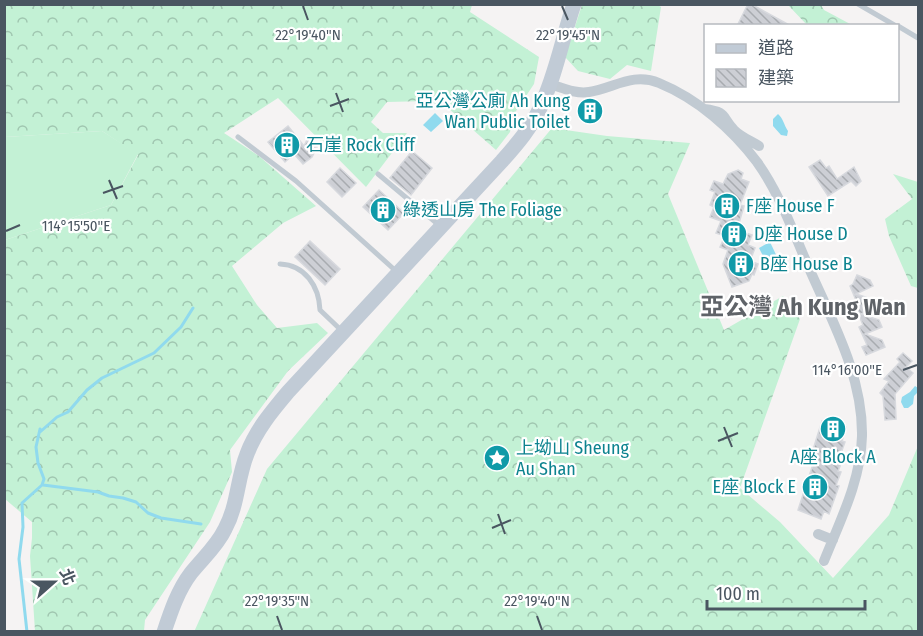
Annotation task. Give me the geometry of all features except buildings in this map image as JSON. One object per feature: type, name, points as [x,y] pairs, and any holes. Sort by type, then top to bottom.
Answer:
[{"type":"main road","points":[[164,632],[184,584],[218,542],[229,522],[237,499],[244,462],[256,435],[277,404],[522,137],[540,108],[550,84],[574,4]]},
{"type":"street","points":[[550,84],[583,92],[597,90],[630,79],[646,79],[668,87],[704,109],[743,145],[771,184],[789,221],[852,373],[860,405],[862,445],[853,486],[824,561]]},
{"type":"street","points":[[704,109],[718,111],[726,116],[732,128],[759,146]]},
{"type":"street","points":[[818,534],[832,540]]},
{"type":"lane","points":[[858,4],[893,24]]},
{"type":"lane","points":[[899,27],[918,38]]},
{"type":"lane","points":[[238,137],[296,181],[399,273]]},
{"type":"lane","points":[[378,174],[441,227]]},
{"type":"lane","points":[[280,264],[291,264],[307,276],[320,298],[320,310],[343,333]]},
{"type":"green space","points":[[656,4],[661,7],[651,71],[627,65],[610,79],[578,71],[565,57],[582,5]]},
{"type":"green space","points":[[5,5],[472,5],[470,12],[539,57],[534,84],[514,114],[510,132],[496,150],[448,108],[428,101],[387,102],[371,122],[383,133],[407,133],[366,187],[278,98],[224,133],[259,156],[316,206],[283,223],[232,266],[257,305],[277,328],[317,323],[328,333],[288,371],[230,450],[232,472],[210,522],[145,620],[144,631],[35,631],[30,556],[32,522],[5,499],[5,240],[111,205],[138,155],[102,131],[5,137]]},
{"type":"green space","points":[[788,5],[821,5],[824,10],[850,24],[806,24]]},
{"type":"green space","points":[[552,128],[607,136],[690,143],[668,194],[724,330],[783,296],[800,319],[740,488],[780,522],[833,578],[889,515],[918,446],[918,631],[194,632],[267,469]]},
{"type":"green space","points":[[102,131],[138,154],[111,205],[5,240],[5,137]]},
{"type":"green space","points":[[893,174],[918,182],[918,288],[911,286],[889,236],[885,219],[912,199]]},
{"type":"water","points":[[435,113],[443,121],[431,132],[423,125]]},
{"type":"water","points":[[778,114],[788,131],[787,136],[781,135],[773,126],[773,119]]},
{"type":"water","points":[[770,242],[780,263],[769,268],[759,248]]},
{"type":"water","points":[[915,386],[918,392],[914,396],[913,404],[904,408],[901,402],[902,397]]},
{"type":"waterway","points":[[40,432],[57,417],[68,412],[87,390],[102,378],[154,353],[181,327],[193,308]]},
{"type":"waterway","points":[[27,632],[19,559],[23,527],[22,503],[42,485],[44,479],[38,463],[36,447],[40,429]]},
{"type":"waterway","points":[[43,485],[98,492],[123,498],[136,502],[148,513],[161,518],[201,524]]},
{"type":"place","name":"亞公灣公廁 Ah Kung Wan Public Toilet","points":[[590,111]]},
{"type":"place","name":"石崖 Rock Cliff","points":[[287,145]]},
{"type":"place","name":"F座 House F","points":[[727,206]]},
{"type":"place","name":"綠透山房 The Foliage","points":[[383,210]]},
{"type":"place","name":"D座 House D","points":[[734,234]]},
{"type":"place","name":"B座 House B","points":[[741,264]]},
{"type":"place","name":"A座 Block A","points":[[833,429]]},
{"type":"place","name":"上坳山 Sheung Au Shan","points":[[497,458]]},
{"type":"place","name":"E座 Block E","points":[[815,487]]},
{"type":"district","name":"亞公灣 Ah Kung Wan","points":[[803,307]]}]
